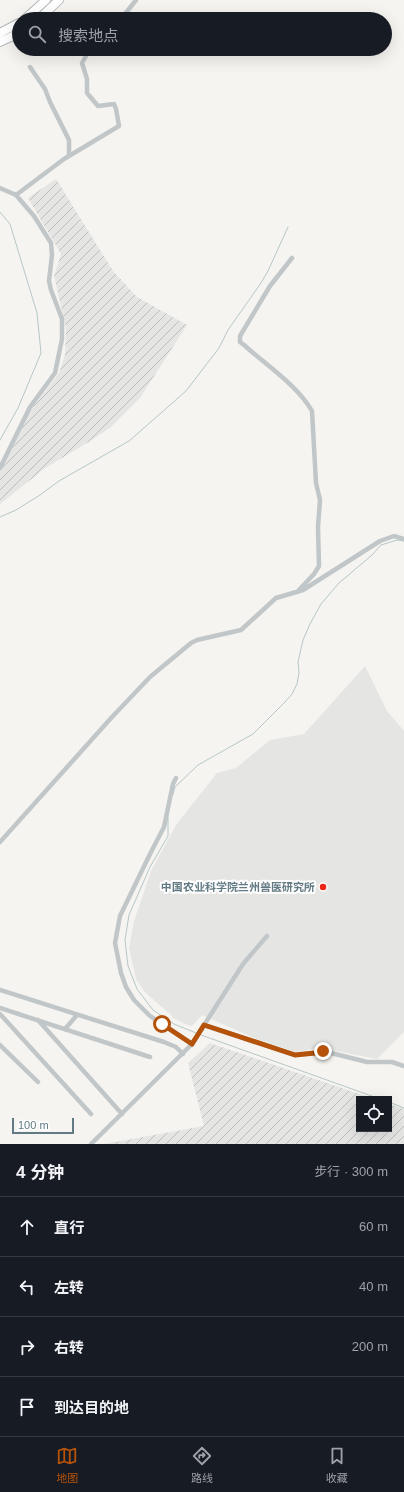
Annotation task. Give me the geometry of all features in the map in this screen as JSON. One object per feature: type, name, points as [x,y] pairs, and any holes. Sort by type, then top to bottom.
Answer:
[{"type":"highway","points":[[33,12],[46,0]]},
{"type":"highway","points":[[46,12],[59,0]]},
{"type":"highway","points":[[0,33],[12,27]]},
{"type":"highway","points":[[0,42],[12,36]]},
{"type":"street","points":[[127,12],[136,0]]},
{"type":"street","points":[[16,195],[69,156],[119,126],[114,104],[98,106],[87,93],[87,79],[82,64],[86,56]]},
{"type":"street","points":[[30,67],[45,89],[69,140],[69,156]]},
{"type":"street","points":[[0,188],[16,195],[34,216],[51,244],[52,255],[49,281],[62,318],[62,339],[55,373],[30,407],[0,468]]},
{"type":"street","points":[[292,258],[270,286],[240,336],[240,342],[295,389],[306,400],[312,411],[316,483],[320,500],[318,527],[319,566],[314,574],[297,592]]},
{"type":"street","points":[[0,842],[112,717],[150,677],[190,643],[241,630],[276,598],[303,590],[380,541],[394,536],[404,539]]},
{"type":"street","points":[[176,778],[173,784],[164,827],[123,910],[118,922],[115,943],[121,973],[126,987],[134,1000],[150,1016],[192,1044]]},
{"type":"street","points":[[91,1144],[192,1044],[243,964],[267,936]]},
{"type":"street","points":[[0,990],[164,1042],[176,1048],[183,1054]]},
{"type":"street","points":[[0,1008],[150,1057]]},
{"type":"street","points":[[0,1014],[91,1114]]},
{"type":"street","points":[[65,1029],[77,1015]]},
{"type":"street","points":[[38,1020],[122,1114]]},
{"type":"street","points":[[203,1027],[295,1055],[323,1051],[366,1062],[392,1062],[404,1066]]},
{"type":"street","points":[[1,1049],[38,1082]]},
{"type":"shaded area","points":[[56,179],[113,271],[137,297],[187,325],[140,398],[111,427],[44,469],[0,504],[0,468],[30,411],[59,373],[65,355],[66,328],[54,276],[61,254],[28,198]]},
{"type":"shaded area","points":[[365,666],[387,711],[404,731],[404,1032],[377,1059],[320,1048],[295,1052],[254,1038],[202,1015],[192,1026],[173,1018],[144,991],[136,979],[129,948],[134,921],[151,871],[176,825],[217,773],[236,768],[270,740],[304,734]]},
{"type":"shaded area","points":[[210,1043],[365,1096],[356,1096],[356,1132],[392,1132],[392,1105],[404,1109],[404,1144],[104,1144],[204,1126],[188,1063]]},
{"type":"waterway","points":[[0,212],[10,224],[37,313],[41,353],[18,408],[0,440]]},
{"type":"waterway","points":[[0,517],[16,510],[59,481],[129,441],[186,391],[219,348],[228,330],[261,283],[288,227]]},
{"type":"waterway","points":[[173,794],[175,787],[198,765],[253,734],[285,702],[292,694],[297,684],[299,673],[298,662],[303,640],[321,604],[339,583],[372,555],[381,545],[397,540],[404,541]]},
{"type":"waterway","points":[[168,817],[168,836],[150,867],[129,915],[125,940],[128,966],[137,989],[153,1010],[174,1024],[196,1033]]},
{"type":"waterway","points":[[201,1035],[372,1096]]},
{"type":"waterway","points":[[392,1103],[404,1108]]},
{"type":"place","name":"中国农业科学院兰州兽医研究所","points":[[323,887]]},
{"type":"route","points":[[162,1024],[192,1044],[204,1025],[295,1055],[323,1051]]}]
